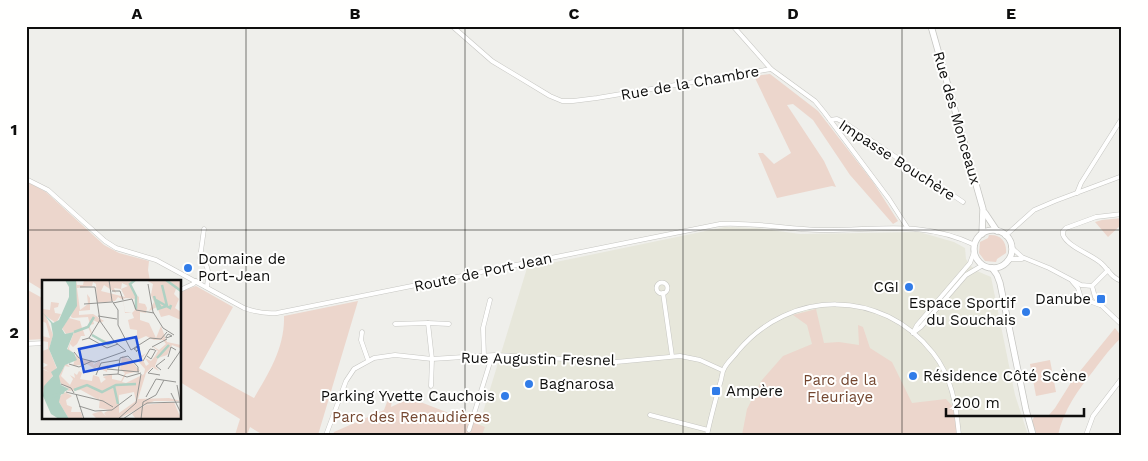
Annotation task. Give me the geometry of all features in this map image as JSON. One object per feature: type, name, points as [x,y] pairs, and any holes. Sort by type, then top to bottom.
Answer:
[{"type":"main road","name":"Rue des Monceaux","points":[[931,26],[983,209],[990,223],[997,231]]},
{"type":"main road","name":"Rue des Monceaux","points":[[982,234],[983,209]]},
{"type":"main road","points":[[1000,283],[992,268],[983,265],[977,259],[974,252],[975,245],[982,234],[989,231],[997,231],[1005,236],[1011,247],[1010,255],[999,274],[1000,283],[1026,410],[1033,435]]},
{"type":"main road","points":[[992,268],[1005,263]]},
{"type":"street","name":"Rue de la Chambre","points":[[452,26],[492,62],[562,101],[597,98],[771,69],[815,101],[889,199],[907,227]]},
{"type":"street","points":[[733,26],[771,69]]},
{"type":"street","points":[[1077,193],[1081,183],[1122,118]]},
{"type":"street","name":"Impasse Bouchère","points":[[830,120],[837,119],[845,123],[963,202]]},
{"type":"street","points":[[1005,236],[1034,210],[1122,176]]},
{"type":"street","name":"Route de Port Jean","points":[[26,179],[48,190],[105,241],[116,248],[156,260],[258,312],[277,313],[720,224],[741,223],[821,230],[907,227],[958,238],[975,245]]},
{"type":"street","points":[[1122,214],[1096,217],[1066,228],[1063,231],[1064,239],[1102,263],[1114,277],[1122,281]]},
{"type":"street","points":[[204,229],[200,258],[207,264],[207,287]]},
{"type":"street","points":[[1011,247],[1027,260],[1083,286],[1092,286]]},
{"type":"street","points":[[913,333],[917,325],[970,263],[974,252]]},
{"type":"street","points":[[1005,263],[1017,258],[1027,260]]},
{"type":"street","points":[[913,333],[921,327],[966,275],[983,265]]},
{"type":"street","points":[[1092,286],[1108,270]]},
{"type":"street","points":[[1070,280],[1079,291],[1081,298],[1102,306]]},
{"type":"street","points":[[181,290],[196,281]]},
{"type":"street","points":[[1079,291],[1083,286]]},
{"type":"street","points":[[1092,286],[1094,294],[1102,306],[1122,325]]},
{"type":"street","points":[[663,293],[672,356]]},
{"type":"street","points":[[1089,300],[1094,294]]},
{"type":"street","points":[[484,356],[483,328],[490,300]]},
{"type":"street","points":[[707,435],[722,370],[745,343],[770,322],[799,309],[844,304],[867,308],[889,316],[913,333],[933,352],[948,379],[954,395],[959,435]]},
{"type":"street","points":[[428,323],[432,359],[431,386]]},
{"type":"street","points":[[395,324],[449,324]]},
{"type":"street","points":[[362,332],[361,340],[368,360]]},
{"type":"street","points":[[26,344],[42,343]]},
{"type":"street","name":"Rue Augustin Fresnel","points":[[326,435],[346,381],[354,369],[368,360],[395,355],[432,359],[492,356],[601,362],[672,356],[700,360],[722,370]]},
{"type":"street","points":[[469,430],[492,356]]},
{"type":"street","points":[[1086,435],[1093,416],[1122,378]]},
{"type":"street","points":[[650,415],[708,430]]},
{"type":"shaded area","points":[[725,227],[757,228],[800,234],[919,232],[954,242],[965,248],[966,259],[971,266],[991,277],[1015,395],[1028,435],[476,435],[527,268]]},
{"type":"green space","points":[[770,74],[818,111],[873,182],[898,221],[893,224],[850,175],[813,120],[793,104],[787,105],[824,161],[836,187],[832,186],[777,198],[758,153],[763,153],[774,164],[791,153],[754,76]]},
{"type":"green space","points":[[26,181],[46,192],[104,245],[119,253],[149,261],[150,280],[42,280],[42,290],[26,280]]},
{"type":"green space","points":[[1122,218],[1122,224],[1108,237],[1095,222],[1102,220]]},
{"type":"green space","points":[[989,235],[1000,237],[1005,245],[1006,253],[997,259],[996,262],[985,261],[979,253],[980,242],[988,238]]},
{"type":"green space","points":[[196,286],[233,307],[199,368],[254,398],[279,349],[284,327],[284,316],[358,301],[318,435],[263,435],[250,427],[247,435],[235,435],[240,419],[181,383],[181,292]]},
{"type":"green space","points":[[26,289],[42,298],[42,339],[26,340]]},
{"type":"green space","name":"Parc de la Fleuriaye","points":[[816,309],[824,343],[839,342],[859,345],[858,325],[863,327],[870,348],[892,362],[912,403],[946,399],[954,408],[958,435],[742,435],[747,409],[762,380],[783,356],[812,344],[807,325],[793,315]]},
{"type":"green space","points":[[1115,328],[1122,337],[1077,392],[1064,417],[1058,435],[1037,435],[1032,421],[1035,415],[1049,415],[1072,381]]},
{"type":"green space","points":[[1050,360],[1056,392],[1036,396],[1030,364]]},
{"type":"green space","name":"Parc des Renaudières","points":[[410,398],[485,427],[482,435],[333,435],[334,432],[384,410],[387,402],[390,400],[392,400],[391,407]]},
{"type":"place","name":"Domaine de Port-Jean","points":[[188,268]]},
{"type":"place","name":"CGI","points":[[909,287]]},
{"type":"place","name":"Danube","points":[[1101,299]]},
{"type":"place","name":"Espace Sportif du Souchais","points":[[1026,312]]},
{"type":"place","name":"Résidence Côté Scène","points":[[913,376]]},
{"type":"place","name":"Bagnarosa","points":[[529,384]]},
{"type":"place","name":"Ampère","points":[[716,391]]},
{"type":"place","name":"Parking Yvette Cauchois","points":[[505,396]]}]
